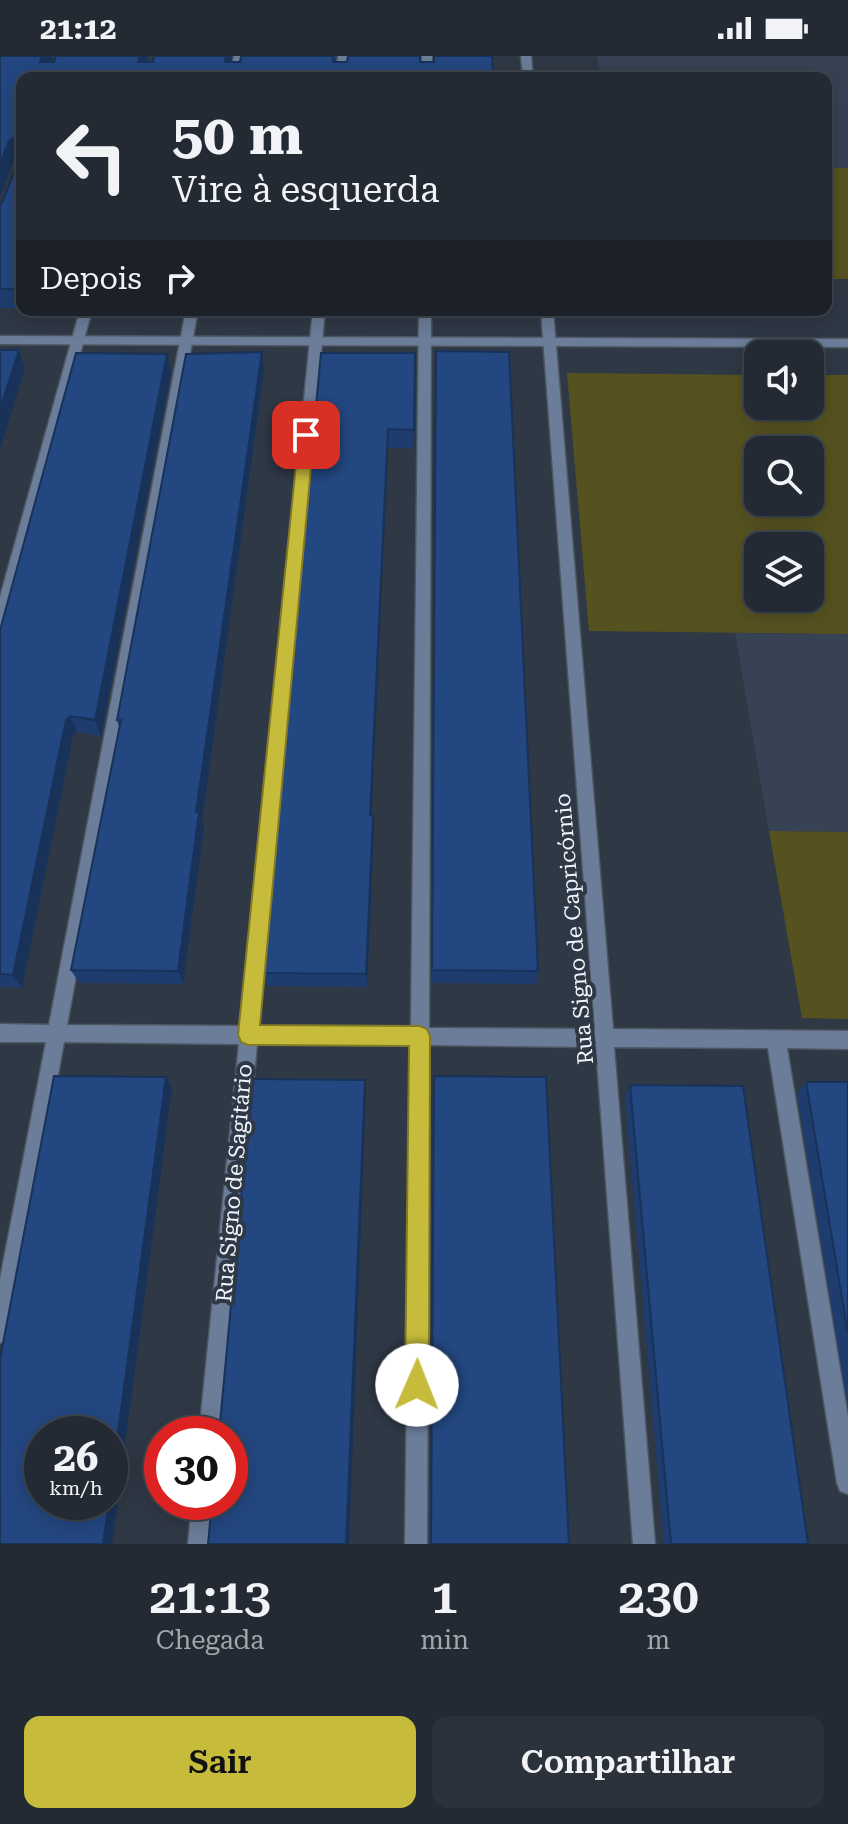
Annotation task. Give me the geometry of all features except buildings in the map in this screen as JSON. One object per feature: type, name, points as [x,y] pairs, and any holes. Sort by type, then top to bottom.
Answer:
[{"type":"street","points":[[0,623],[84,316]]},
{"type":"street","points":[[0,1333],[191,316]]},
{"type":"street","name":"Rua Signo de Sagitário","points":[[212,1416],[318,316]]},
{"type":"street","points":[[416,1544],[425,316]]},
{"type":"street","name":"Rua Signo de Capricórnio","points":[[547,316],[644,1544]]},
{"type":"street","points":[[0,340],[848,343]]},
{"type":"street","points":[[0,1033],[848,1040]]},
{"type":"street","points":[[776,1039],[848,1483]]},
{"type":"street","points":[[199,1544],[201,1520]]},
{"type":"shaded area","points":[[597,56],[848,56],[848,168],[832,168],[832,72],[599,72]]},
{"type":"shaded area","points":[[832,168],[848,168],[848,279],[832,279]]},
{"type":"shaded area","points":[[567,373],[744,375],[744,420],[824,420],[824,375],[848,375],[848,634],[589,631]]},
{"type":"shaded area","points":[[735,633],[848,634],[848,832],[769,831]]},
{"type":"shaded area","points":[[769,831],[848,832],[848,1019],[802,1018]]},
{"type":"route","points":[[306,435],[248,1035],[420,1036],[417,1385]]}]
